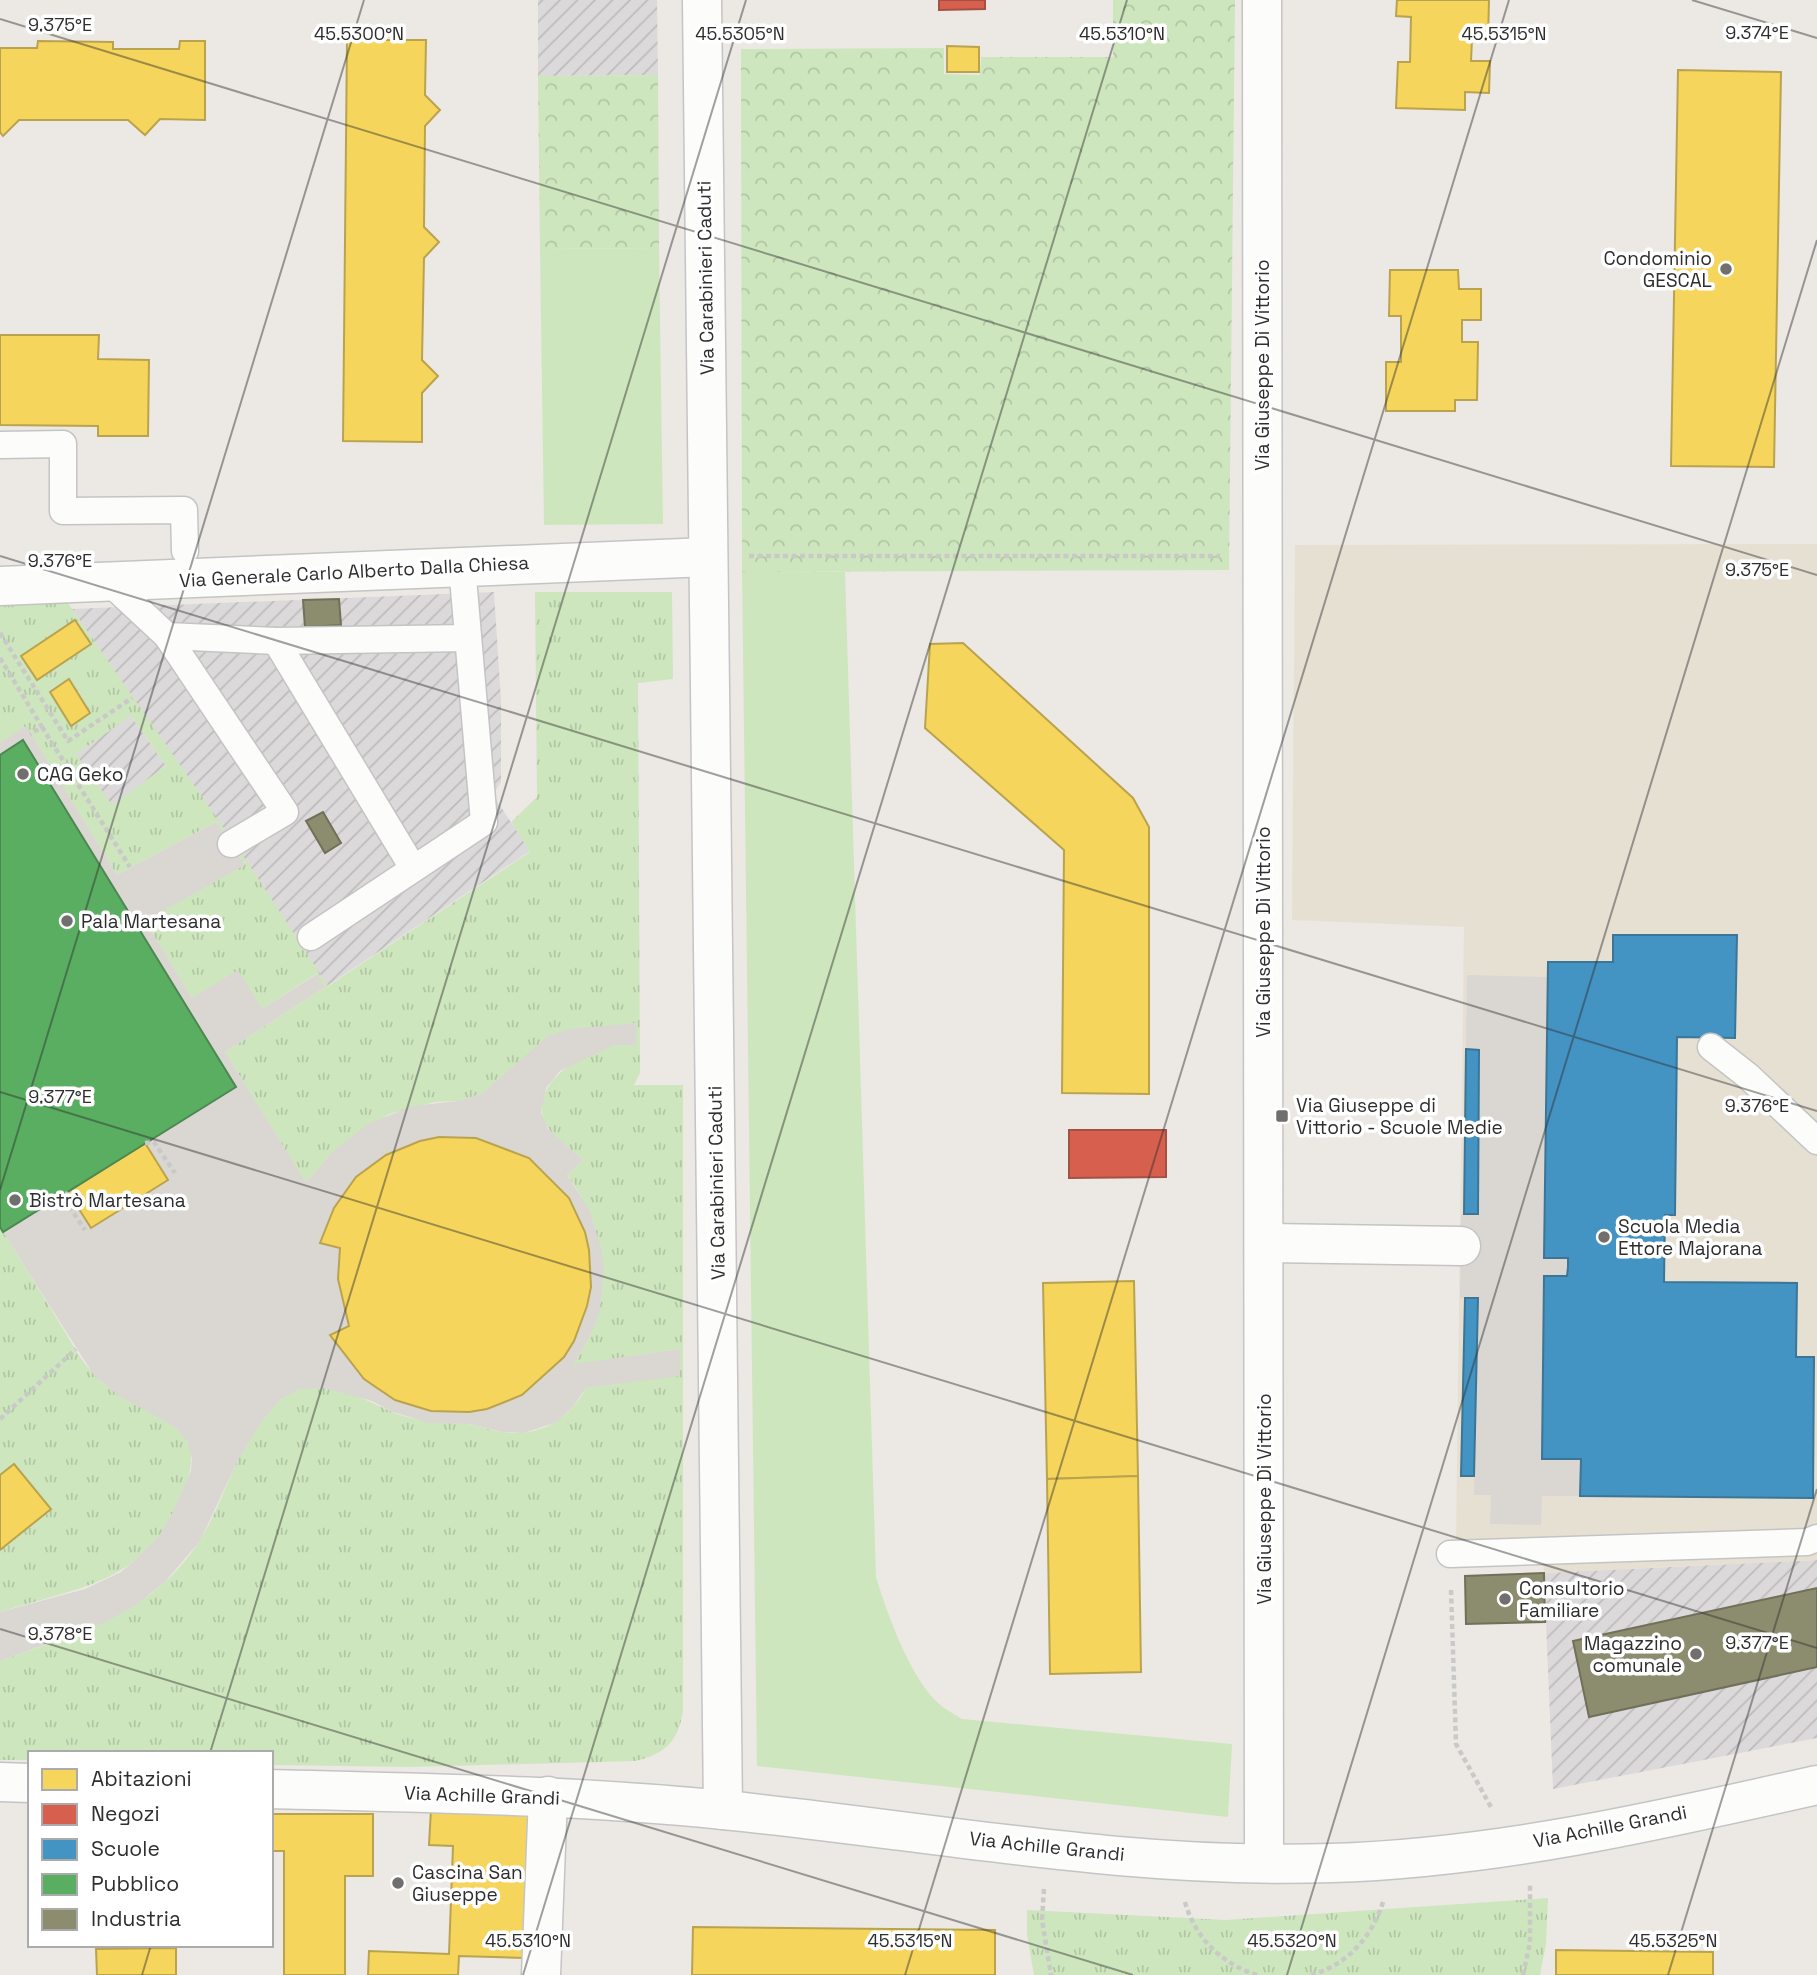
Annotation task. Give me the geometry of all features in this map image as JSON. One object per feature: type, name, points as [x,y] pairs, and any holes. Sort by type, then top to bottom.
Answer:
[{"type":"street","name":"Via Carabinieri Caduti","points":[[702,0],[723,1810]]},
{"type":"street","name":"Via Giuseppe Di Vittorio","points":[[1262,0],[1264,1863]]},
{"type":"street","name":"Via Generale Carlo Alberto Dalla Chiesa","points":[[0,586],[708,557]]},
{"type":"street","points":[[1264,1243],[1461,1246]]},
{"type":"street","points":[[0,1782],[28,1783]]},
{"type":"street","name":"Via Achille Grandi","points":[[273,1789],[548,1796],[723,1810],[1161,1859],[1264,1863],[1352,1862],[1488,1848],[1578,1834],[1817,1785]]},
{"type":"street","points":[[541,1975],[548,1796]]},
{"type":"lane","points":[[0,444],[62,444],[63,511],[184,510],[185,551]]},
{"type":"lane","points":[[311,937],[484,822],[462,566]]},
{"type":"lane","points":[[108,581],[167,636],[285,812],[231,844]]},
{"type":"lane","points":[[167,636],[276,641],[468,638]]},
{"type":"lane","points":[[276,641],[413,868]]},
{"type":"lane","points":[[1712,1047],[1748,1076],[1817,1141]]},
{"type":"lane","points":[[1451,1554],[1807,1542],[1817,1538]]},
{"type":"path","points":[[708,557],[1263,555]]},
{"type":"path","points":[[0,633],[68,741],[132,698]]},
{"type":"path","points":[[0,658],[130,867]]},
{"type":"path","points":[[30,734],[42,727]]},
{"type":"path","points":[[145,1143],[154,1142],[175,1173]]},
{"type":"path","points":[[68,1192],[64,1199],[85,1230]]},
{"type":"path","points":[[0,1419],[76,1349]]},
{"type":"path","points":[[1451,1554],[1456,1744],[1493,1810],[1480,1812]]},
{"type":"path","points":[[1523,1975],[1532,1916],[1529,1875]]},
{"type":"path","points":[[1045,1880],[1042,1920],[1051,1975]]},
{"type":"path","points":[[1311,1975],[1338,1964],[1362,1943],[1379,1916],[1385,1893]]},
{"type":"path","points":[[1184,1895],[1190,1917],[1207,1944],[1231,1964],[1257,1975]]},
{"type":"shaded area","points":[[538,0],[657,0],[658,75],[538,76]]},
{"type":"shaded area","points":[[1817,544],[1817,1560],[1544,1573],[1542,1541],[1456,1542],[1464,927],[1292,920],[1295,545]]},
{"type":"shaded area","points":[[494,592],[501,701],[501,782],[493,795],[530,851],[327,986],[72,609]]},
{"type":"shaded area","points":[[131,716],[166,766],[112,806],[75,754]]},
{"type":"shaded area","points":[[26,726],[117,875],[216,822],[245,865],[145,921],[192,998],[238,970],[262,1009],[317,974],[325,987],[225,1052],[306,1183],[331,1153],[368,1124],[412,1106],[459,1101],[483,1093],[549,1035],[571,1029],[636,1023],[636,1045],[614,1045],[560,1071],[546,1088],[541,1112],[548,1129],[583,1160],[567,1175],[589,1209],[604,1268],[600,1309],[594,1328],[574,1364],[680,1349],[680,1376],[586,1388],[573,1407],[557,1422],[524,1433],[502,1432],[470,1424],[429,1423],[390,1411],[372,1401],[324,1388],[300,1389],[281,1399],[261,1422],[237,1462],[200,1541],[165,1582],[136,1605],[104,1623],[0,1661],[0,1612],[85,1589],[121,1572],[159,1536],[175,1508],[191,1470],[192,1459],[187,1441],[174,1426],[119,1396],[93,1374],[3,1232],[68,1192],[92,1228],[168,1180],[145,1143],[23,741],[0,755],[0,743]],"holes":[[[439,1137],[476,1138],[529,1158],[569,1198],[585,1232],[591,1287],[574,1341],[564,1357],[522,1395],[487,1409],[469,1412],[431,1411],[395,1400],[364,1379],[330,1335],[349,1326],[338,1279],[340,1248],[320,1242],[334,1208],[356,1177],[386,1155],[420,1141]]]},
{"type":"shaded area","points":[[1467,975],[1547,977],[1544,1258],[1568,1258],[1568,1267],[1567,1276],[1544,1277],[1542,1458],[1581,1459],[1580,1496],[1542,1496],[1541,1525],[1490,1524],[1491,1495],[1474,1495],[1478,1298],[1460,1298],[1461,1214],[1478,1214],[1479,1050],[1466,1049]]},
{"type":"shaded area","points":[[1817,1560],[1817,1738],[1553,1789],[1544,1573]]},
{"type":"green space","points":[[1113,0],[1235,0],[1229,570],[742,572],[741,49],[944,48],[944,74],[980,75],[981,57],[1113,57]]},
{"type":"green space","points":[[658,75],[659,248],[540,249],[538,76]]},
{"type":"green space","points":[[659,248],[663,524],[544,525],[540,249]]},
{"type":"green space","points":[[742,572],[845,572],[876,1577],[892,1624],[907,1658],[925,1688],[941,1706],[962,1719],[1232,1744],[1228,1817],[757,1766]]},
{"type":"green space","points":[[535,592],[672,592],[673,679],[638,683],[640,1073],[634,1085],[683,1085],[683,1711],[674,1739],[654,1755],[635,1761],[411,1767],[273,1765],[273,1751],[28,1751],[28,1760],[0,1760],[0,1661],[94,1626],[117,1615],[159,1588],[182,1565],[199,1541],[255,1428],[282,1398],[299,1389],[322,1386],[358,1396],[409,1418],[516,1433],[541,1429],[552,1424],[571,1409],[586,1388],[680,1375],[679,1349],[573,1365],[596,1317],[602,1268],[592,1221],[582,1198],[567,1175],[583,1160],[547,1126],[542,1112],[543,1098],[549,1085],[560,1073],[586,1055],[614,1045],[636,1045],[636,1023],[600,1027],[501,1078],[483,1093],[459,1101],[435,1102],[389,1114],[331,1153],[306,1184],[225,1052],[325,987],[316,974],[262,1009],[192,998],[144,920],[245,864],[216,822],[117,875],[26,727],[0,743],[0,597],[63,596],[248,863],[328,986],[530,852],[511,822],[537,797]],"holes":[[[75,620],[90,644],[37,680],[21,656]],[[69,680],[90,713],[71,725],[50,692]],[[131,716],[166,766],[112,805],[76,754]]]},
{"type":"green space","points":[[23,740],[236,1087],[145,1143],[168,1180],[91,1228],[68,1192],[3,1232],[90,1370],[117,1392],[166,1419],[185,1438],[191,1457],[184,1489],[169,1520],[152,1544],[132,1562],[110,1576],[85,1586],[0,1612],[0,1550],[50,1509],[14,1464],[0,1475],[0,755]]},
{"type":"green space","points":[[1548,1898],[1546,1944],[1540,1975],[1034,1975],[1027,1935],[1027,1910],[1226,1920]]},
{"type":"building: Abitazioni","points":[[1397,0],[1489,0],[1488,40],[1472,39],[1471,61],[1490,61],[1489,93],[1465,92],[1465,110],[1396,108],[1398,62],[1410,62],[1411,17],[1396,16]]},
{"type":"building: Abitazioni","points":[[347,40],[426,40],[425,95],[440,110],[425,126],[424,227],[439,242],[424,258],[422,360],[438,376],[422,393],[422,442],[343,441]]},
{"type":"building: Abitazioni","points":[[38,41],[113,42],[113,49],[179,49],[180,41],[205,41],[205,120],[160,119],[145,135],[128,120],[19,120],[3,136],[0,132],[0,48],[37,48]]},
{"type":"building: Abitazioni","points":[[947,46],[979,47],[979,72],[947,72]]},
{"type":"building: Abitazioni","name":"Condominio GESCAL","points":[[1678,70],[1781,72],[1774,467],[1671,466]]},
{"type":"building: Abitazioni","points":[[1390,270],[1458,270],[1459,289],[1481,289],[1481,320],[1462,320],[1462,342],[1478,342],[1477,400],[1455,400],[1455,411],[1386,411],[1386,362],[1401,362],[1401,316],[1389,316]]},
{"type":"building: Abitazioni","points":[[0,335],[99,335],[98,359],[149,360],[148,436],[98,436],[98,426],[0,425]]},
{"type":"building: Abitazioni","points":[[75,620],[91,644],[37,680],[21,656]]},
{"type":"building: Abitazioni","points":[[963,643],[1133,798],[1149,827],[1149,1094],[1062,1093],[1064,850],[925,728],[930,644]]},
{"type":"building: Abitazioni","points":[[69,679],[90,713],[71,726],[50,692]]},
{"type":"building: Abitazioni","points":[[439,1137],[476,1138],[529,1158],[569,1198],[585,1232],[589,1250],[591,1287],[587,1306],[574,1341],[564,1357],[522,1395],[487,1409],[469,1412],[431,1411],[395,1400],[364,1379],[330,1335],[349,1326],[338,1279],[340,1248],[320,1243],[334,1208],[356,1177],[386,1155],[420,1141]]},
{"type":"building: Abitazioni","points":[[145,1143],[168,1180],[91,1228],[68,1192]]},
{"type":"building: Abitazioni","points":[[1134,1281],[1138,1476],[1047,1479],[1043,1283]]},
{"type":"building: Abitazioni","points":[[14,1464],[51,1509],[0,1550],[0,1475]]},
{"type":"building: Abitazioni","points":[[1138,1476],[1141,1672],[1050,1674],[1047,1479]]},
{"type":"building: Abitazioni","points":[[431,1809],[531,1812],[526,1958],[459,1956],[458,1975],[368,1975],[369,1951],[449,1954],[453,1846],[429,1845]]},
{"type":"building: Abitazioni","points":[[273,1814],[373,1814],[373,1876],[345,1876],[345,1975],[284,1975],[284,1851],[273,1851]]},
{"type":"building: Abitazioni","points":[[693,1927],[995,1930],[995,1975],[692,1975]]},
{"type":"building: Abitazioni","points":[[176,1948],[176,1975],[97,1975],[96,1949]]},
{"type":"building: Abitazioni","points":[[1556,1950],[1713,1952],[1713,1975],[1556,1975]]},
{"type":"building: Negozi","points":[[939,0],[985,0],[985,9],[939,10]]},
{"type":"building: Negozi","points":[[1069,1130],[1166,1130],[1166,1177],[1069,1178]]},
{"type":"building: Scuole","name":"Scuola Media Ettore Majorana","points":[[1613,935],[1737,935],[1735,1038],[1677,1037],[1675,1215],[1665,1215],[1664,1282],[1797,1283],[1796,1357],[1814,1357],[1813,1498],[1580,1496],[1581,1459],[1542,1459],[1544,1276],[1567,1276],[1568,1267],[1568,1258],[1544,1258],[1548,962],[1613,962]]},
{"type":"building: Scuole","points":[[1466,1049],[1479,1050],[1478,1214],[1464,1214]]},
{"type":"building: Scuole","points":[[1465,1298],[1478,1298],[1474,1476],[1461,1476]]},
{"type":"building: Pubblico","name":"Pala Martesana","points":[[23,740],[236,1087],[3,1232],[0,1227],[0,755]]},
{"type":"building: Industria","points":[[339,599],[341,625],[305,627],[303,600]]},
{"type":"building: Industria","points":[[323,812],[341,843],[325,853],[306,821]]},
{"type":"building: Industria","name":"Consultorio Familiare","points":[[1544,1573],[1545,1622],[1466,1624],[1465,1576]]},
{"type":"building: Industria","name":"Magazzino comunale","points":[[1817,1588],[1817,1667],[1589,1717],[1573,1641]]},
{"type":"place","name":"Condominio GESCAL","points":[[1726,269]]},
{"type":"place","name":"CAG Geko","points":[[23,774]]},
{"type":"place","name":"Pala Martesana","points":[[67,921]]},
{"type":"place","name":"Via Giuseppe di Vittorio - Scuole Medie","points":[[1282,1116]]},
{"type":"place","name":"Bistrò Martesana","points":[[15,1200]]},
{"type":"place","name":"Scuola Media Ettore Majorana","points":[[1604,1237]]},
{"type":"place","name":"Consultorio Familiare","points":[[1505,1599]]},
{"type":"place","name":"Magazzino comunale","points":[[1696,1654]]},
{"type":"place","name":"Cascina San Giuseppe","points":[[398,1883]]}]
